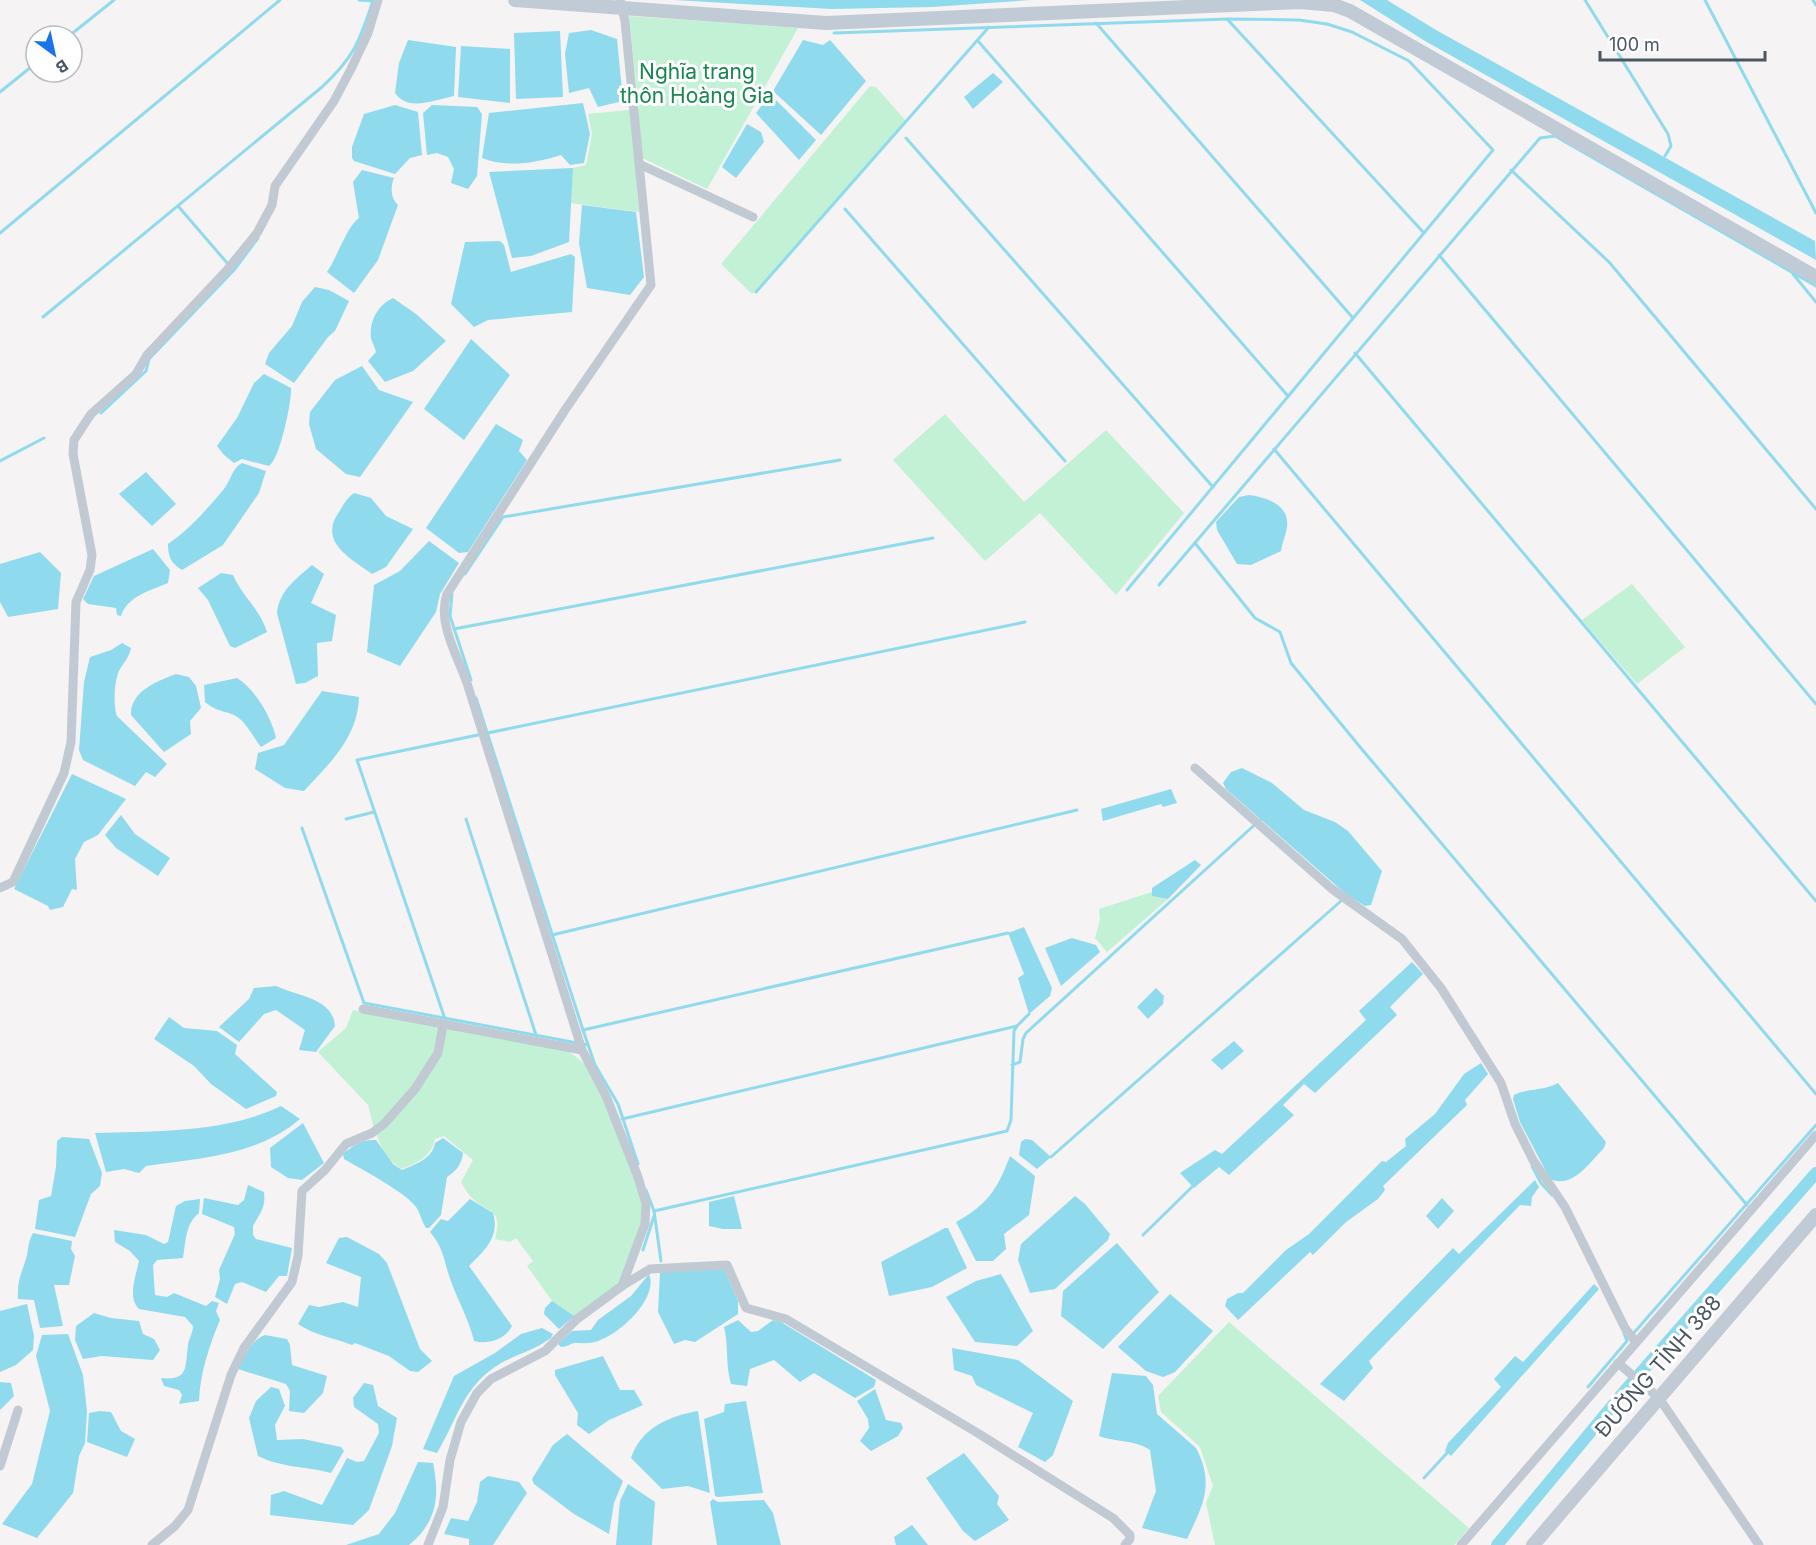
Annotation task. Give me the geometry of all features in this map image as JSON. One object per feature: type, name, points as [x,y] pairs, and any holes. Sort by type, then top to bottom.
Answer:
[{"type":"street","points":[[0,888],[13,882],[64,774],[71,742],[76,602],[90,570],[92,555],[73,454],[74,441],[91,414],[136,374],[147,355],[227,270],[257,233],[272,205],[275,186],[334,101],[351,69],[368,33],[378,0]]},
{"type":"street","points":[[515,0],[620,3],[826,22],[1290,2],[1334,5],[1350,11],[1816,277]]},
{"type":"street","points":[[620,3],[651,285],[565,410],[447,594],[443,607],[447,627],[467,682],[582,1050],[611,1108],[646,1204],[645,1224],[622,1286]]},
{"type":"street","points":[[639,164],[753,216]]},
{"type":"street","points":[[1195,768],[1332,889],[1402,939],[1429,971],[1460,1014],[1501,1083],[1515,1124],[1538,1171],[1565,1207],[1625,1328],[1635,1341]]},
{"type":"street","points":[[363,1009],[582,1050]]},
{"type":"street","points":[[152,1545],[175,1526],[188,1510],[231,1375],[244,1348],[292,1282],[298,1256],[302,1191],[325,1170],[346,1144],[378,1129],[410,1095],[438,1053],[443,1025]]},
{"type":"street","points":[[1461,1545],[1619,1364],[1635,1341],[1816,1135]]},
{"type":"street","name":"ĐƯỜNG TỈNH 388","points":[[1533,1545],[1657,1395],[1816,1215]]},
{"type":"street","points":[[428,1545],[443,1507],[450,1460],[461,1422],[477,1393],[491,1379],[545,1351],[577,1319],[650,1269],[727,1265],[746,1308],[786,1319],[1045,1475],[1113,1518],[1130,1535],[1125,1545]]},
{"type":"street","points":[[1619,1364],[1657,1395],[1759,1545]]},
{"type":"street","points":[[0,1466],[18,1410]]},
{"type":"green space","name":"Nghĩa trang thôn Hoàng Gia","points":[[629,16],[798,28],[707,189],[634,154],[639,212],[570,203],[573,168],[586,165],[592,134],[588,114],[639,109]]},
{"type":"green space","points":[[870,86],[876,87],[906,121],[776,271],[752,294],[721,264]]},
{"type":"green space","points":[[945,414],[1024,502],[1106,430],[1184,513],[1116,595],[1040,513],[985,561],[893,460]]},
{"type":"green space","points":[[1632,584],[1685,647],[1637,684],[1582,620]]},
{"type":"green space","points":[[1152,892],[1152,896],[1168,899],[1107,952],[1095,938],[1100,919],[1099,909]]},
{"type":"green space","points":[[353,1010],[440,1027],[431,1058],[424,1071],[406,1095],[374,1129],[368,1105],[318,1052],[346,1028]]},
{"type":"green space","points":[[444,1028],[567,1050],[586,1065],[604,1098],[636,1178],[644,1205],[643,1219],[623,1278],[615,1288],[574,1316],[555,1305],[527,1266],[533,1261],[516,1238],[510,1242],[495,1239],[496,1217],[472,1198],[461,1182],[473,1160],[444,1136],[435,1139],[427,1155],[402,1169],[388,1158],[380,1144],[376,1133],[418,1089]]},
{"type":"green space","points":[[1229,1322],[1469,1528],[1454,1545],[1215,1545],[1206,1503],[1213,1486],[1200,1447],[1161,1412],[1158,1396]]},
{"type":"water","points":[[674,0],[1031,0],[932,7],[831,9]]},
{"type":"water","points":[[1360,0],[1387,0],[1436,30],[1815,241],[1816,260],[1425,41]]},
{"type":"water","points":[[591,30],[617,39],[623,101],[598,107],[589,88],[569,93],[565,54],[569,33]]},
{"type":"water","points":[[560,31],[563,97],[516,99],[514,33]]},
{"type":"water","points":[[408,40],[456,47],[454,96],[414,103],[400,99],[395,93],[399,63]]},
{"type":"water","points":[[803,40],[823,45],[830,40],[866,81],[821,135],[773,91]]},
{"type":"water","points":[[461,46],[510,49],[510,103],[458,97]]},
{"type":"water","points":[[993,73],[1003,82],[973,109],[964,97]]},
{"type":"water","points":[[770,94],[816,140],[799,160],[756,113]]},
{"type":"water","points":[[583,103],[590,134],[584,163],[570,165],[561,155],[511,164],[482,158],[489,113]]},
{"type":"water","points":[[395,105],[418,112],[422,155],[410,158],[395,174],[354,161],[352,147],[364,114]]},
{"type":"water","points":[[432,105],[477,107],[482,114],[477,176],[468,189],[451,183],[454,169],[448,157],[437,153],[427,155],[423,113]]},
{"type":"water","points":[[747,124],[761,132],[764,142],[736,178],[722,167]]},
{"type":"water","points":[[573,168],[569,242],[531,256],[512,258],[489,172]]},
{"type":"water","points":[[362,170],[394,178],[392,193],[398,205],[378,260],[354,293],[327,272],[350,228],[359,218],[353,182]]},
{"type":"water","points":[[582,205],[636,212],[644,277],[630,295],[587,288],[579,243]]},
{"type":"water","points":[[500,241],[504,245],[511,272],[571,254],[575,257],[572,312],[488,320],[474,327],[451,304],[465,242]]},
{"type":"water","points":[[315,287],[329,290],[349,301],[335,331],[294,383],[265,364],[269,353],[292,326],[302,302]]},
{"type":"water","points":[[393,298],[416,314],[446,341],[413,371],[385,382],[368,361],[376,352],[371,340],[371,326],[379,309]]},
{"type":"water","points":[[471,339],[510,375],[464,440],[424,409]]},
{"type":"water","points":[[362,366],[379,390],[413,402],[360,477],[346,474],[316,449],[309,424],[310,412],[335,380]]},
{"type":"water","points":[[264,374],[291,388],[287,416],[277,453],[269,466],[242,459],[234,463],[217,446],[237,418],[254,383]]},
{"type":"water","points":[[496,424],[523,440],[519,451],[527,460],[468,552],[459,553],[426,528]]},
{"type":"water","points":[[242,463],[266,471],[259,493],[223,545],[182,570],[171,559],[168,544],[205,511]]},
{"type":"water","points":[[146,472],[176,504],[152,526],[119,494]]},
{"type":"water","points":[[354,493],[371,498],[386,516],[413,529],[386,567],[372,574],[339,548],[332,532],[333,523],[339,512]]},
{"type":"water","points":[[1249,495],[1269,500],[1281,508],[1287,519],[1286,530],[1281,551],[1251,565],[1237,564],[1217,530],[1216,522],[1239,497]]},
{"type":"water","points":[[429,541],[459,563],[440,594],[436,612],[400,666],[367,652],[374,585],[400,571]]},
{"type":"water","points":[[153,549],[170,570],[168,583],[134,599],[124,609],[121,616],[117,615],[116,608],[88,604],[83,599],[94,576]]},
{"type":"water","points":[[40,552],[61,573],[58,609],[8,617],[0,602],[0,564]]},
{"type":"water","points":[[312,565],[324,574],[311,603],[336,615],[332,641],[317,643],[318,676],[305,683],[296,684],[277,613],[278,605],[294,581]]},
{"type":"water","points":[[221,573],[233,575],[260,616],[267,632],[235,648],[230,646],[208,600],[198,588]]},
{"type":"water","points":[[122,643],[131,648],[116,679],[117,716],[167,764],[155,777],[146,772],[135,786],[83,760],[79,750],[84,682],[90,657],[111,650]]},
{"type":"water","points":[[176,674],[189,677],[196,686],[201,708],[190,721],[191,734],[164,752],[131,715],[132,707],[135,699],[146,688]]},
{"type":"water","points":[[237,678],[256,697],[267,713],[274,730],[276,738],[261,747],[240,719],[205,702],[204,685]]},
{"type":"water","points":[[322,691],[359,697],[354,725],[341,749],[304,791],[285,788],[255,769],[258,753],[284,745]]},
{"type":"water","points":[[1242,768],[1272,783],[1304,810],[1335,822],[1348,831],[1382,871],[1371,905],[1365,906],[1347,895],[1226,789],[1223,783],[1231,772]]},
{"type":"water","points":[[72,774],[126,799],[98,835],[84,842],[75,859],[77,890],[72,889],[63,907],[50,910],[48,906],[14,889]]},
{"type":"water","points":[[1171,789],[1177,803],[1163,807],[1161,804],[1103,821],[1101,809]]},
{"type":"water","points":[[121,815],[135,834],[170,858],[158,876],[116,848],[105,835]]},
{"type":"water","points":[[1195,860],[1201,865],[1168,899],[1152,896],[1152,888]]},
{"type":"water","points":[[1024,927],[1052,988],[1050,996],[1029,1014],[1018,978],[1024,974],[1008,933]]},
{"type":"water","points":[[1072,938],[1096,945],[1100,952],[1061,986],[1045,948]]},
{"type":"water","points":[[1412,962],[1423,974],[1390,1007],[1397,1015],[1315,1093],[1304,1084],[1283,1105],[1294,1115],[1229,1175],[1219,1167],[1194,1188],[1180,1173],[1215,1150],[1222,1154],[1366,1020],[1359,1011]]},
{"type":"water","points":[[276,986],[313,999],[328,1009],[333,1017],[335,1026],[316,1052],[299,1050],[305,1030],[276,1010],[264,1014],[239,1042],[219,1027],[249,999],[254,988]]},
{"type":"water","points":[[1156,988],[1164,996],[1163,1004],[1148,1019],[1137,1007]]},
{"type":"water","points":[[169,1017],[184,1028],[217,1031],[237,1045],[235,1054],[277,1092],[276,1096],[246,1109],[211,1084],[194,1066],[154,1039]]},
{"type":"water","points":[[1234,1041],[1244,1051],[1222,1070],[1211,1060]]},
{"type":"water","points":[[1481,1063],[1488,1074],[1465,1100],[1467,1105],[1383,1186],[1385,1190],[1378,1199],[1346,1222],[1313,1255],[1310,1252],[1238,1320],[1225,1306],[1227,1299],[1243,1293],[1286,1250],[1309,1234],[1382,1161],[1386,1162],[1406,1146],[1405,1139],[1435,1114],[1464,1074]]},
{"type":"water","points":[[1558,1083],[1606,1142],[1604,1148],[1580,1173],[1573,1178],[1558,1181],[1550,1179],[1520,1122],[1513,1099],[1514,1095],[1519,1093]]},
{"type":"water","points":[[281,1106],[300,1119],[265,1141],[227,1153],[146,1166],[139,1173],[124,1169],[106,1172],[95,1133],[166,1131],[214,1126],[259,1115]]},
{"type":"water","points":[[303,1123],[324,1163],[302,1180],[288,1178],[271,1167],[270,1148]]},
{"type":"water","points":[[62,1137],[89,1139],[102,1173],[100,1186],[91,1194],[75,1237],[35,1229],[39,1200],[51,1196],[56,1167],[57,1141]]},
{"type":"water","points":[[443,1138],[463,1153],[458,1167],[447,1177],[441,1215],[429,1228],[423,1224],[418,1210],[406,1197],[344,1159],[343,1154],[358,1143],[376,1140],[393,1164],[402,1170],[427,1157],[435,1143]]},
{"type":"water","points":[[1025,1139],[1032,1140],[1051,1157],[1037,1169],[1019,1155],[1021,1142]]},
{"type":"water","points":[[1010,1156],[1035,1176],[1029,1215],[1004,1234],[1006,1249],[993,1261],[976,1261],[956,1222],[976,1209],[990,1195],[1001,1178]]},
{"type":"water","points":[[1535,1180],[1539,1187],[1532,1197],[1531,1206],[1520,1205],[1369,1361],[1373,1368],[1344,1401],[1320,1384],[1453,1248],[1459,1254]]},
{"type":"water","points":[[248,1185],[264,1192],[263,1206],[253,1226],[253,1235],[256,1239],[292,1248],[287,1276],[279,1276],[266,1292],[242,1282],[235,1284],[227,1304],[215,1297],[220,1279],[219,1270],[235,1234],[234,1227],[202,1214],[204,1198],[238,1205],[244,1200]]},
{"type":"water","points":[[734,1196],[742,1229],[709,1226],[709,1202]]},
{"type":"water","points":[[1075,1196],[1085,1204],[1110,1234],[1108,1240],[1055,1289],[1030,1293],[1018,1260],[1021,1244]]},
{"type":"water","points":[[1442,1198],[1454,1211],[1438,1229],[1426,1216]]},
{"type":"water","points":[[200,1199],[199,1213],[191,1222],[183,1258],[157,1260],[153,1265],[155,1295],[167,1297],[174,1293],[206,1306],[212,1301],[219,1303],[216,1311],[220,1320],[206,1360],[199,1401],[179,1404],[182,1395],[179,1390],[164,1386],[161,1378],[177,1377],[184,1371],[193,1326],[185,1317],[139,1309],[135,1304],[133,1292],[139,1261],[130,1251],[115,1242],[114,1230],[146,1235],[164,1244],[168,1242],[176,1206],[185,1201]]},
{"type":"water","points":[[470,1199],[493,1213],[495,1222],[490,1242],[469,1266],[512,1326],[501,1338],[485,1342],[474,1341],[441,1251],[430,1232],[441,1219],[448,1221]]},
{"type":"water","points":[[948,1228],[967,1268],[932,1287],[889,1296],[881,1262]]},
{"type":"water","points":[[33,1233],[72,1241],[71,1249],[75,1256],[69,1285],[54,1285],[63,1326],[40,1328],[34,1300],[18,1299],[19,1280]]},
{"type":"water","points":[[347,1237],[379,1254],[387,1263],[420,1349],[432,1361],[418,1372],[410,1371],[389,1356],[355,1343],[352,1345],[317,1334],[298,1324],[309,1305],[319,1307],[343,1302],[358,1307],[361,1277],[326,1263],[339,1238]]},
{"type":"water","points":[[1117,1243],[1159,1292],[1103,1349],[1061,1316],[1063,1291]]},
{"type":"water","points":[[724,1269],[738,1301],[738,1314],[695,1342],[685,1340],[674,1344],[658,1312],[660,1272]]},
{"type":"water","points":[[649,1274],[651,1283],[643,1304],[636,1314],[617,1331],[595,1342],[574,1343],[565,1347],[558,1344],[572,1331],[591,1330],[598,1320],[631,1296]]},
{"type":"water","points":[[1001,1274],[1033,1331],[1017,1346],[975,1342],[946,1297],[976,1281]]},
{"type":"water","points":[[1594,1284],[1599,1289],[1451,1456],[1445,1451],[1448,1443],[1501,1387],[1494,1379],[1515,1356],[1523,1362]]},
{"type":"water","points":[[1170,1294],[1213,1331],[1175,1372],[1163,1377],[1146,1371],[1118,1347]]},
{"type":"water","points":[[552,1301],[574,1316],[559,1329],[544,1314],[545,1308]]},
{"type":"water","points":[[27,1304],[34,1336],[33,1350],[16,1365],[0,1372],[0,1311]]},
{"type":"water","points":[[94,1313],[111,1318],[139,1321],[143,1334],[154,1339],[160,1350],[153,1360],[102,1356],[83,1359],[75,1340],[76,1326]]},
{"type":"water","points":[[738,1320],[751,1332],[758,1331],[773,1320],[781,1322],[876,1380],[874,1387],[855,1398],[814,1373],[800,1382],[774,1360],[750,1369],[747,1386],[731,1384],[724,1327]]},
{"type":"water","points":[[542,1328],[553,1334],[551,1338],[488,1372],[470,1392],[437,1453],[423,1449],[454,1376],[495,1353],[521,1334]]},
{"type":"water","points":[[68,1334],[83,1375],[87,1411],[85,1443],[79,1456],[73,1493],[37,1538],[2,1524],[32,1484],[50,1411],[36,1356],[42,1335]]},
{"type":"water","points":[[265,1335],[287,1339],[290,1345],[292,1365],[327,1376],[323,1393],[304,1413],[289,1411],[290,1391],[286,1384],[238,1369],[252,1345]]},
{"type":"water","points":[[952,1348],[1018,1360],[1073,1401],[1053,1455],[1045,1462],[1018,1447],[1033,1413],[976,1385],[972,1376],[954,1370]]},
{"type":"water","points":[[603,1356],[620,1390],[634,1390],[643,1405],[609,1420],[589,1434],[577,1425],[578,1413],[555,1375],[555,1370]]},
{"type":"water","points":[[1112,1373],[1146,1376],[1153,1385],[1157,1414],[1196,1448],[1202,1461],[1206,1484],[1205,1494],[1187,1539],[1142,1528],[1156,1491],[1150,1450],[1138,1444],[1099,1436]]},
{"type":"water","points":[[0,1382],[11,1383],[14,1396],[0,1410]]},
{"type":"water","points":[[364,1383],[373,1385],[378,1406],[397,1418],[392,1446],[369,1510],[353,1525],[270,1515],[271,1495],[284,1491],[322,1505],[347,1458],[357,1462],[364,1461],[379,1433],[378,1424],[354,1407],[353,1398]]},
{"type":"water","points":[[271,1387],[279,1389],[285,1406],[275,1425],[277,1440],[303,1439],[341,1447],[344,1451],[331,1473],[285,1465],[258,1456],[249,1418],[256,1401]]},
{"type":"water","points":[[875,1389],[886,1420],[901,1423],[903,1428],[898,1436],[871,1451],[860,1441],[869,1428],[868,1419],[857,1401]]},
{"type":"water","points":[[746,1401],[763,1493],[718,1497],[715,1496],[704,1419],[724,1412],[725,1404]]},
{"type":"water","points":[[698,1411],[710,1493],[688,1486],[662,1489],[631,1458],[642,1439],[657,1425],[677,1416]]},
{"type":"water","points":[[111,1412],[121,1431],[135,1439],[127,1457],[87,1442],[89,1413]]},
{"type":"water","points":[[567,1434],[623,1481],[614,1503],[609,1534],[574,1514],[534,1484],[532,1479],[553,1445]]},
{"type":"water","points":[[964,1453],[999,1496],[997,1504],[1009,1520],[975,1541],[963,1531],[926,1478]]},
{"type":"water","points":[[418,1462],[433,1463],[435,1475],[436,1498],[426,1527],[409,1545],[346,1545],[379,1534],[395,1513]]},
{"type":"water","points":[[488,1476],[519,1482],[527,1493],[493,1545],[469,1545],[469,1539],[444,1534],[451,1518],[468,1521],[477,1502],[480,1482]]},
{"type":"water","points":[[628,1484],[655,1502],[652,1545],[616,1545],[620,1501]]},
{"type":"water","points":[[713,1499],[718,1502],[764,1500],[773,1513],[781,1545],[717,1545],[710,1502]]},
{"type":"water","points":[[912,1525],[928,1545],[896,1545],[894,1537]]},
{"type":"waterway","points":[[84,24],[114,0]]},
{"type":"waterway","points":[[0,233],[280,0]]},
{"type":"waterway","points":[[43,317],[322,87],[342,67],[364,28],[373,1],[359,0]]},
{"type":"waterway","points":[[1585,0],[1668,134],[1671,146],[1665,156]]},
{"type":"waterway","points":[[1705,0],[1816,213]]},
{"type":"waterway","points":[[1813,0],[1816,5]]},
{"type":"waterway","points":[[834,33],[1228,19],[1299,20],[1327,24],[1352,32],[1409,61],[1493,150],[1127,590]]},
{"type":"waterway","points":[[1228,20],[1424,233]]},
{"type":"waterway","points":[[1096,23],[1353,318]]},
{"type":"waterway","points":[[756,292],[989,27]]},
{"type":"waterway","points":[[978,41],[1288,396]]},
{"type":"waterway","points":[[0,92],[24,73]]},
{"type":"waterway","points":[[1159,585],[1540,138],[1555,136],[1816,286]]},
{"type":"waterway","points":[[906,138],[1213,487]]},
{"type":"waterway","points":[[1511,170],[1609,262],[1816,509]]},
{"type":"waterway","points":[[178,206],[228,264]]},
{"type":"waterway","points":[[845,209],[1065,461]]},
{"type":"waterway","points":[[101,413],[146,371],[149,359],[234,270],[258,238]]},
{"type":"waterway","points":[[1439,255],[1816,704]]},
{"type":"waterway","points":[[1793,274],[1816,302]]},
{"type":"waterway","points":[[1355,353],[1816,901]]},
{"type":"waterway","points":[[0,461],[44,438]]},
{"type":"waterway","points":[[1274,449],[1816,1094]]},
{"type":"waterway","points":[[465,574],[503,517],[840,460]]},
{"type":"waterway","points":[[454,629],[933,538]]},
{"type":"waterway","points":[[1195,543],[1255,618],[1280,632],[1291,663],[1747,1205]]},
{"type":"waterway","points":[[452,594],[450,616],[471,680]]},
{"type":"waterway","points":[[445,1019],[357,760],[1025,622]]},
{"type":"waterway","points":[[476,698],[595,1065],[618,1104],[638,1164]]},
{"type":"waterway","points":[[552,935],[1077,810]]},
{"type":"waterway","points":[[346,819],[374,812]]},
{"type":"waterway","points":[[466,819],[536,1035]]},
{"type":"waterway","points":[[1012,1065],[1020,1062],[1026,1033],[1261,819]]},
{"type":"waterway","points":[[302,828],[364,1003],[588,1045]]},
{"type":"waterway","points":[[1051,1157],[1341,901]]},
{"type":"waterway","points":[[583,1030],[1008,933]]},
{"type":"waterway","points":[[1018,1025],[1029,1014]]},
{"type":"waterway","points":[[622,1119],[1017,1026],[1014,1031],[1011,1120],[1007,1131],[654,1211]]},
{"type":"waterway","points":[[1632,1335],[1816,1125]]},
{"type":"waterway","points":[[1532,1166],[1541,1183],[1552,1195]]},
{"type":"waterway","points":[[1497,1545],[1622,1394],[1816,1173]]},
{"type":"waterway","points":[[1143,1235],[1193,1186]]},
{"type":"waterway","points":[[646,1190],[654,1211],[661,1261]]},
{"type":"waterway","points":[[643,1250],[654,1216]]},
{"type":"waterway","points":[[1588,1387],[1627,1341],[1624,1333]]},
{"type":"waterway","points":[[1424,1478],[1447,1453]]}]
